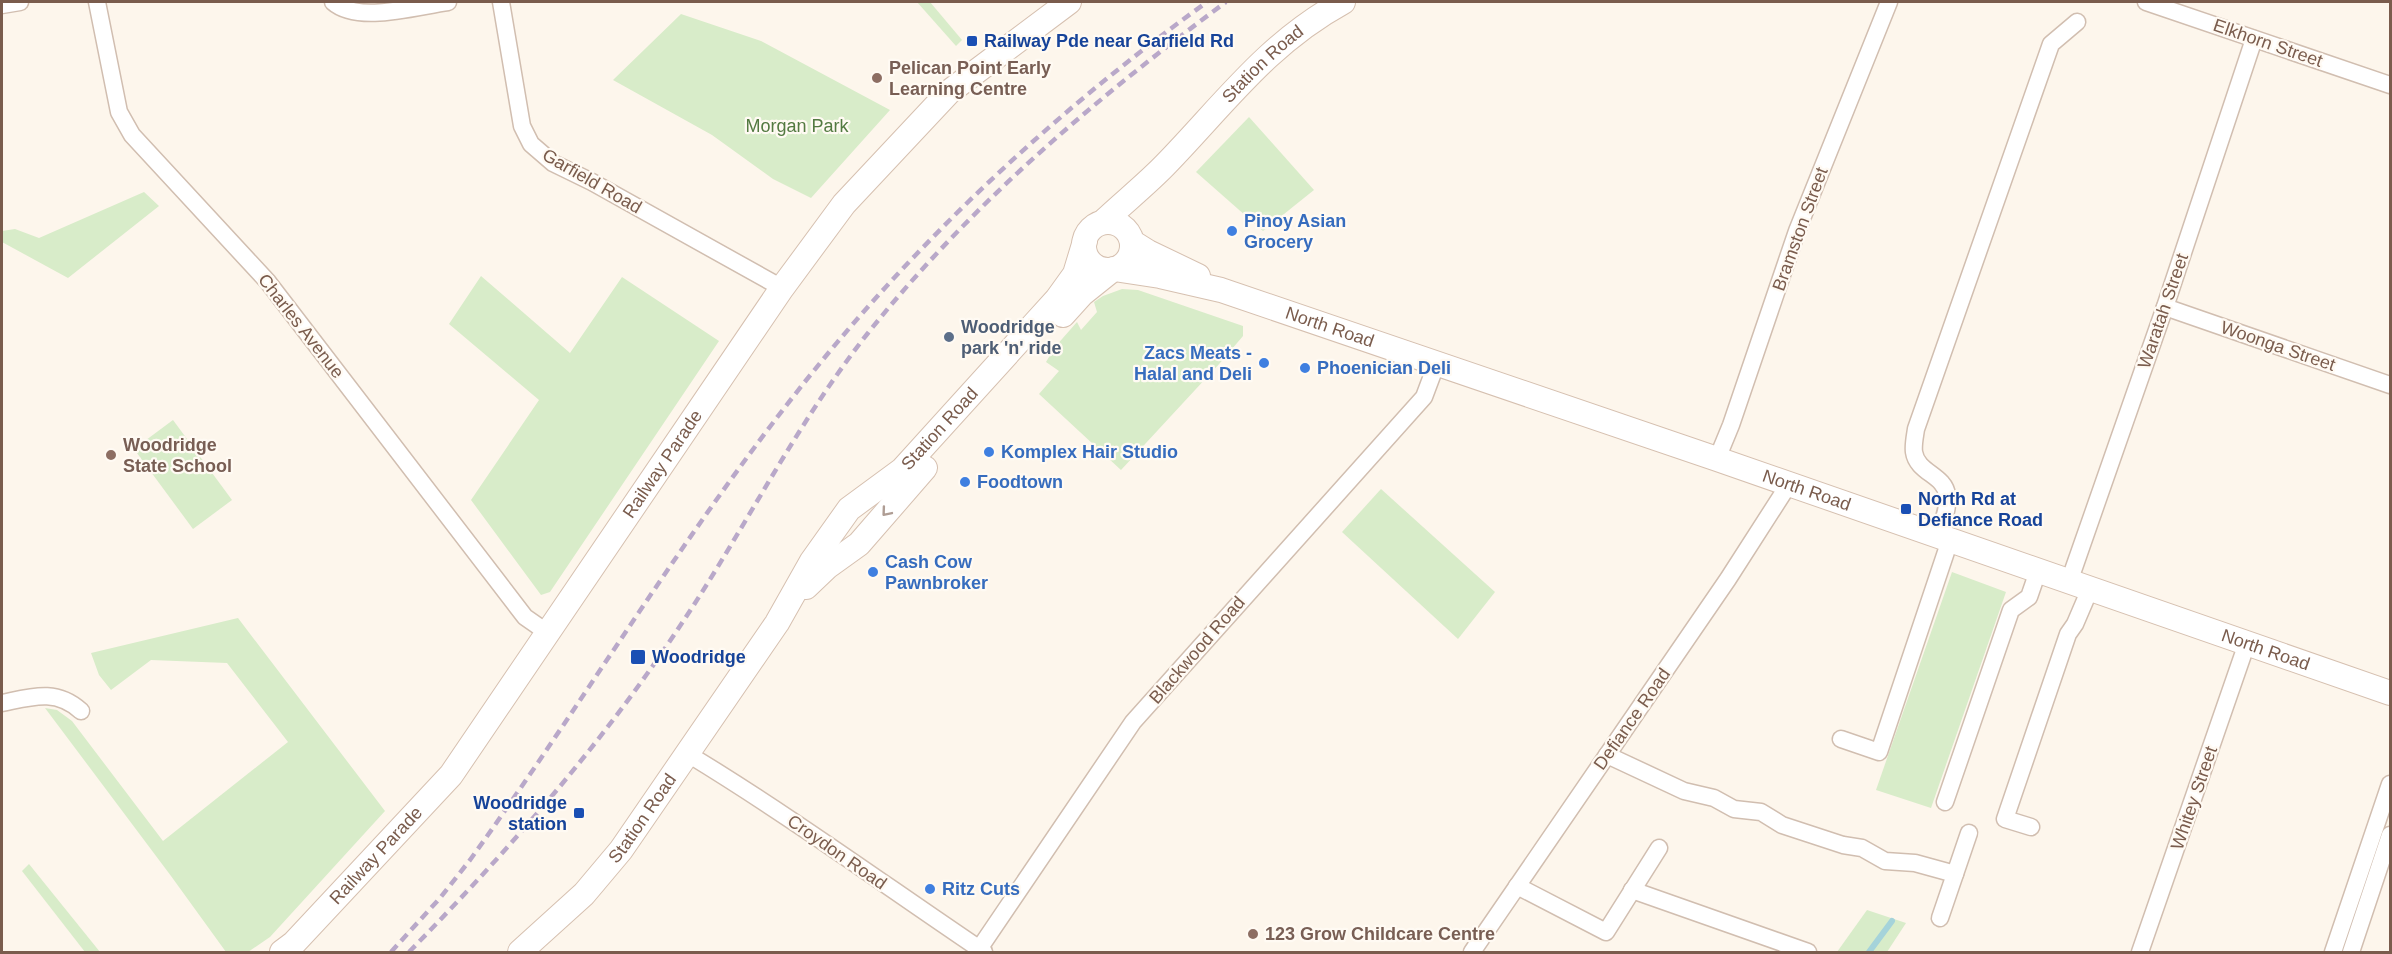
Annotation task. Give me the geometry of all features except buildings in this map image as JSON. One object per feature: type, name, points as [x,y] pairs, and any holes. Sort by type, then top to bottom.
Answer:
[{"type":"street","points":[[2,5],[20,2]]},
{"type":"street","name":"Charles Avenue","points":[[97,2],[120,112],[132,135],[268,282],[525,617],[548,633]]},
{"type":"street","points":[[333,2],[339,7],[366,14],[447,2]]},
{"type":"street","name":"Garfield Road","points":[[501,2],[522,126],[531,144],[553,163],[592,182],[782,288]]},
{"type":"street","name":"Railway Parade","points":[[282,952],[294,943],[452,775],[782,288],[844,204],[949,92],[1069,2]]},
{"type":"street","name":"Station Road","points":[[1103,222],[1166,164],[1236,86],[1275,47],[1342,2]]},
{"type":"street","name":"Bramston Street","points":[[1717,459],[1797,231],[1889,2]]},
{"type":"street","name":"Elkhorn Street","points":[[2146,2],[2391,85]]},
{"type":"street","points":[[1841,739],[1879,752],[1944,538],[1947,494],[1943,483],[1920,466],[1914,453],[1916,429],[2050,44],[2078,22]]},
{"type":"street","name":"Waratah Street","points":[[2031,827],[2005,819],[2068,634],[2076,624],[2080,585],[2165,307],[2254,39]]},
{"type":"street","name":"Station Road","points":[[1132,241],[1139,214],[1166,164]]},
{"type":"street","points":[[1103,222],[1121,225],[1132,241],[1128,259],[1113,269],[1100,268],[1089,261],[1085,241],[1090,230],[1103,222]]},
{"type":"street","name":"Station Road","points":[[520,952],[584,894],[609,867],[786,609],[812,561],[834,529],[861,499],[889,482],[902,470],[1057,299],[1076,274],[1085,241]]},
{"type":"street","name":"North Road","points":[[1132,241],[1148,252],[1194,273],[1221,290]]},
{"type":"street","name":"Station Road","points":[[786,609],[818,575],[859,544],[1082,294],[1113,269]]},
{"type":"street","name":"North Road","points":[[1113,269],[1160,276],[1221,290],[2391,693]]},
{"type":"street","name":"Woonga Street","points":[[2165,307],[2391,385]]},
{"type":"street","name":"Blackwood Road","points":[[980,951],[1133,722],[1424,397],[1436,365]]},
{"type":"street","name":"Defiance Road","points":[[1473,952],[1728,579],[1789,484]]},
{"type":"street","points":[[834,529],[844,542],[859,544]]},
{"type":"street","points":[[1945,802],[2011,610],[2029,597],[2038,571]]},
{"type":"street","name":"Whitey Street","points":[[2140,952],[2247,643]]},
{"type":"street","points":[[2,703],[36,696],[61,697],[81,711]]},
{"type":"street","name":"Croydon Road","points":[[688,754],[830,845],[980,951]]},
{"type":"street","points":[[1607,755],[1684,791],[1714,798],[1734,809],[1761,812],[1782,825],[1843,845],[1862,848],[1885,861],[1915,863],[1955,874]]},
{"type":"street","points":[[2333,952],[2391,784]]},
{"type":"street","points":[[1940,918],[1969,833]]},
{"type":"street","points":[[2350,952],[2391,835]]},
{"type":"street","points":[[1517,886],[1606,932],[1659,848]]},
{"type":"street","points":[[1632,890],[1808,952]]},
{"type":"green space","points":[[917,2],[930,2],[962,40],[956,46]]},
{"type":"green space","name":"Morgan Park","points":[[681,14],[761,41],[890,110],[811,198],[773,179],[712,135],[613,80]]},
{"type":"green space","points":[[1249,117],[1314,190],[1263,231],[1196,172]]},
{"type":"green space","points":[[144,192],[159,206],[68,278],[2,242],[2,231],[15,229],[39,238]]},
{"type":"green space","points":[[481,276],[570,353],[622,277],[719,341],[550,592],[541,595],[471,500],[539,400],[449,324]]},
{"type":"green space","points":[[1122,289],[1138,290],[1243,326],[1243,336],[1121,470],[1039,394],[1059,371],[1046,362],[1055,347],[1077,322],[1081,330],[1097,312],[1094,302]]},
{"type":"green space","points":[[173,420],[232,500],[193,529],[134,449]]},
{"type":"green space","points":[[1381,489],[1495,592],[1458,639],[1342,532]]},
{"type":"green space","points":[[1952,572],[2006,592],[1931,808],[1876,790]]},
{"type":"green space","points":[[238,618],[385,811],[270,937],[248,952],[226,952],[45,708],[57,710],[72,721],[163,841],[288,742],[227,663],[151,660],[111,690],[99,675],[91,653]]},
{"type":"green space","points":[[29,864],[100,952],[85,952],[22,871]]},
{"type":"green space","points":[[1867,910],[1906,923],[1887,952],[1837,952]]},
{"type":"waterway","points":[[1869,952],[1892,921]]},
{"type":"railway","points":[[391,952],[440,898],[470,860],[735,474],[781,412],[872,302],[961,209],[1008,164],[1105,80],[1207,2]]},
{"type":"railway","points":[[409,952],[518,836],[619,713],[704,589],[817,404],[868,333],[907,286],[992,197],[1082,115],[1226,2]]},
{"type":"place","name":"Railway Pde near Garfield Rd","points":[[972,41]]},
{"type":"place","name":"Pelican Point Early Learning Centre","points":[[877,78]]},
{"type":"place","name":"Pinoy Asian Grocery","points":[[1232,231]]},
{"type":"place","name":"Woodridge park 'n' ride","points":[[949,337]]},
{"type":"place","name":"Zacs Meats - Halal and Deli","points":[[1264,363]]},
{"type":"place","name":"Phoenician Deli","points":[[1305,368]]},
{"type":"place","name":"Komplex Hair Studio","points":[[989,452]]},
{"type":"place","name":"Woodridge State School","points":[[111,455]]},
{"type":"place","name":"Foodtown","points":[[965,482]]},
{"type":"place","name":"North Rd at Defiance Road","points":[[1906,509]]},
{"type":"place","name":"Cash Cow Pawnbroker","points":[[873,572]]},
{"type":"place","name":"Woodridge","points":[[638,657]]},
{"type":"place","name":"Woodridge station","points":[[579,813]]},
{"type":"place","name":"Ritz Cuts","points":[[930,889]]},
{"type":"place","name":"123 Grow Childcare Centre","points":[[1253,934]]}]
